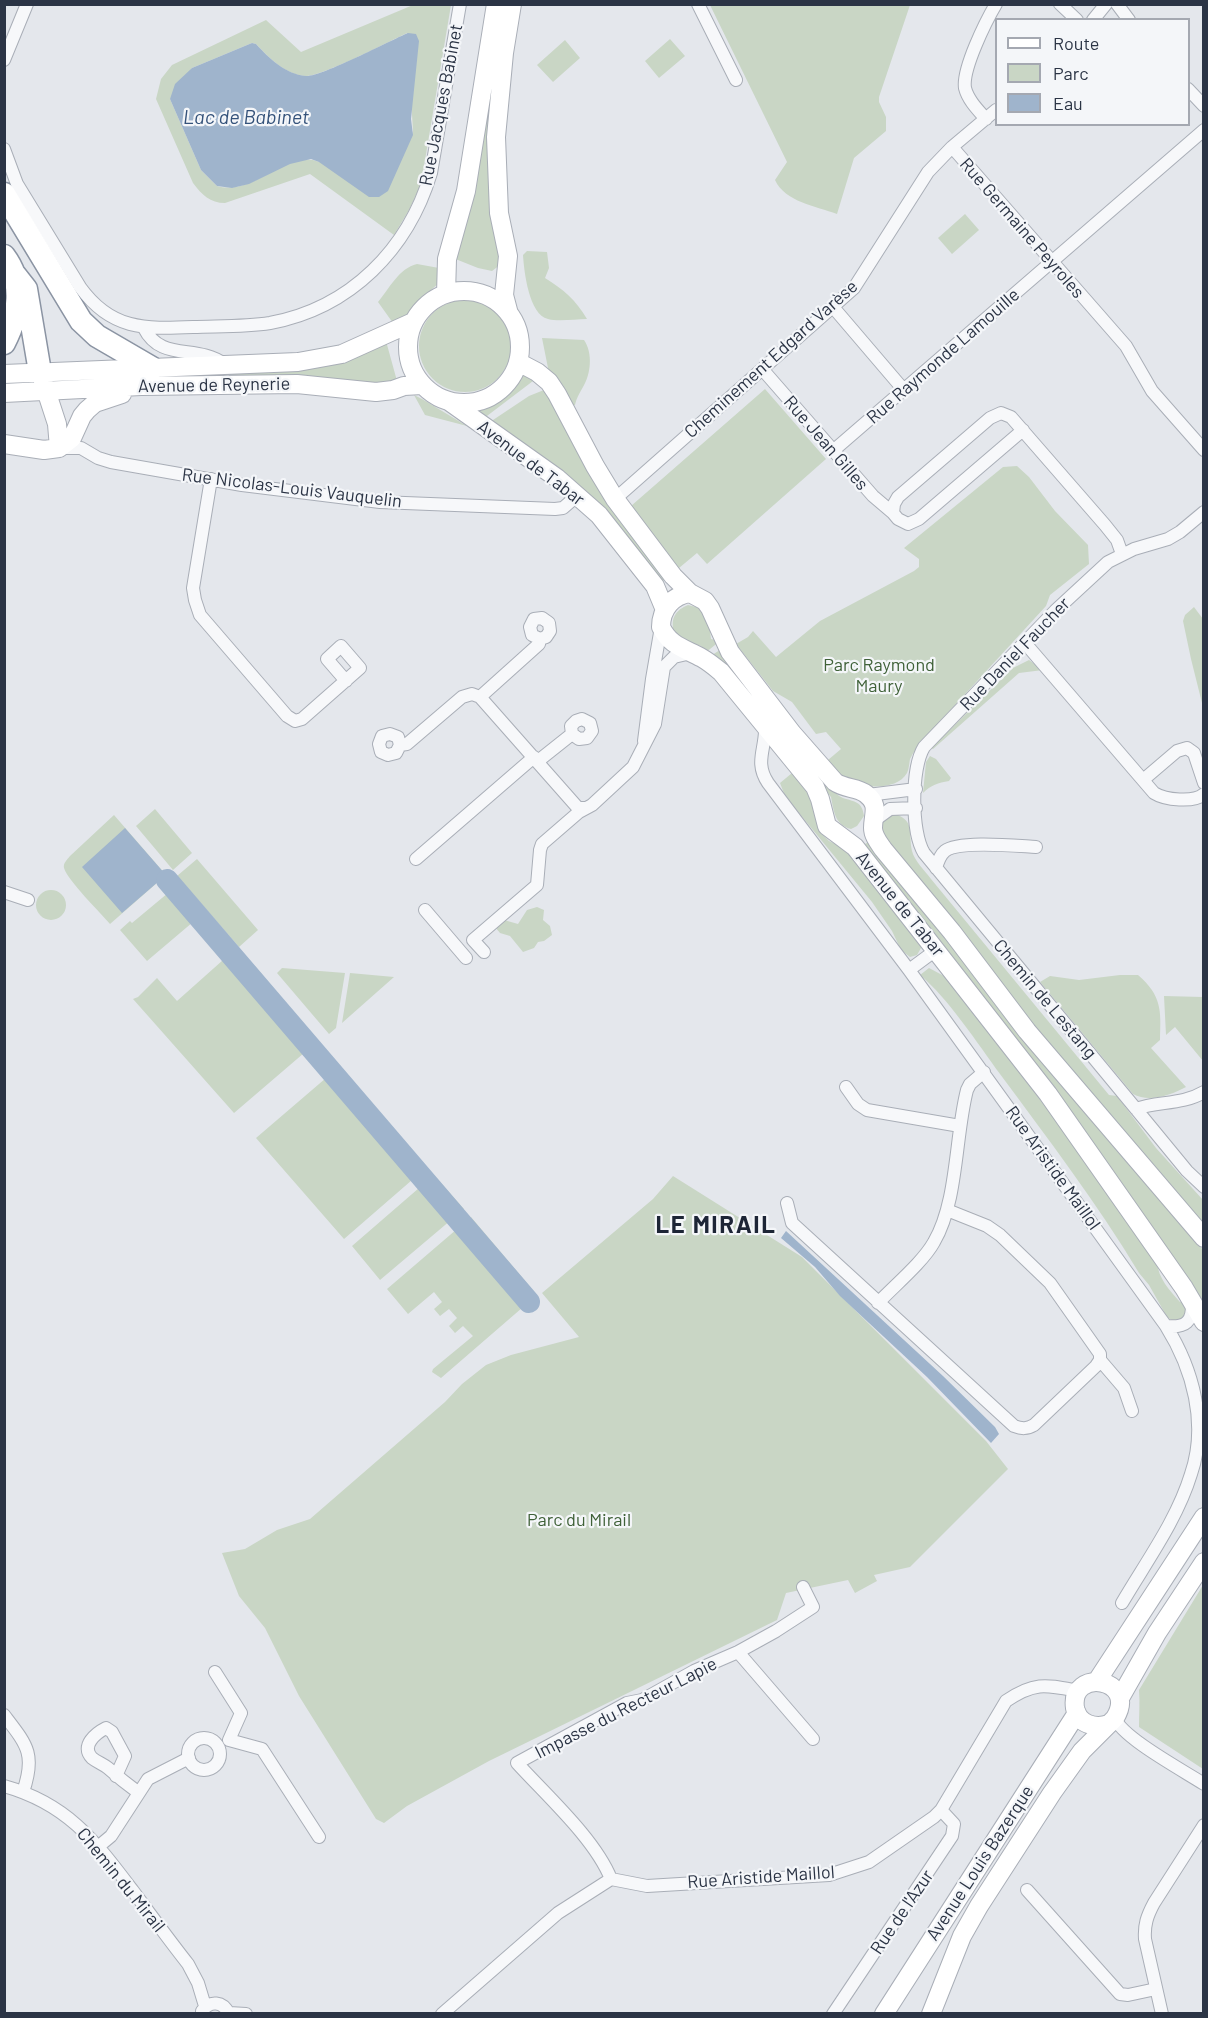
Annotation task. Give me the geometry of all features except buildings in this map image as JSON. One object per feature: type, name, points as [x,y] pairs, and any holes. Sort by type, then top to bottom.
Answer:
[{"type":"highway","points":[[4,194],[81,321],[146,377]]},
{"type":"highway","points":[[4,343],[14,325],[18,309],[18,294],[10,265]]},
{"type":"highway","points":[[10,265],[26,290],[43,381]]},
{"type":"main road","points":[[446,294],[447,259],[466,192],[496,4]]},
{"type":"main road","points":[[509,314],[497,302],[481,294],[464,291],[446,294],[424,307],[413,322],[408,351],[413,370],[422,385],[434,395],[448,401],[466,404],[492,396],[511,378],[518,362],[520,341],[504,295],[508,256],[499,213],[496,137],[504,53],[512,4]]},
{"type":"main road","name":"Avenue de Reynerie","points":[[146,377],[224,364],[298,362],[342,354],[413,322]]},
{"type":"main road","name":"Avenue de Tabar","points":[[518,362],[537,372],[553,388],[615,499],[673,576],[690,593],[705,601],[711,608],[730,652],[792,733],[840,786],[862,791],[868,795],[875,806],[875,836],[883,849],[952,932],[1027,1031],[1203,1238]]},
{"type":"main road","points":[[4,374],[43,381],[57,424],[59,448]]},
{"type":"main road","points":[[59,448],[72,438],[82,417],[95,403],[146,377]]},
{"type":"main road","name":"Avenue de Reynerie","points":[[4,393],[43,381],[146,377],[297,384],[376,392],[422,385]]},
{"type":"main road","name":"Avenue de Tabar","points":[[448,401],[557,478],[605,522],[655,586],[673,645],[703,659],[721,672],[815,787],[827,826],[855,847],[1048,1094],[1192,1300],[1203,1322]]},
{"type":"main road","name":"Rue Nicolas-Louis Vauquelin","points":[[4,444],[44,450],[59,448]]},
{"type":"main road","points":[[663,618],[674,599],[690,593]]},
{"type":"main road","points":[[842,837],[849,840],[858,839],[867,834],[874,823]]},
{"type":"main road","points":[[1098,1681],[1203,1517]]},
{"type":"main road","points":[[1120,1698],[1112,1686],[1098,1681],[1090,1682],[1078,1691],[1075,1698],[1077,1713],[1087,1724],[1102,1726],[1112,1721],[1119,1712],[1120,1698],[1157,1633],[1203,1562]]},
{"type":"main road","name":"Avenue Louis Bazerque","points":[[884,2013],[1077,1713]]},
{"type":"main road","name":"Avenue Louis Bazerque","points":[[931,2013],[962,1936],[979,1906],[1082,1751],[1112,1721]]},
{"type":"street","points":[[4,60],[27,4]]},
{"type":"street","name":"Rue Jacques Babinet","points":[[4,149],[16,184],[89,300],[102,312],[116,320],[144,328],[270,323],[288,318],[312,310],[342,295],[367,276],[407,231],[424,198],[432,172],[460,4]]},
{"type":"street","points":[[698,4],[736,80]]},
{"type":"street","points":[[986,119],[972,102],[965,87],[971,56],[996,4]]},
{"type":"street","points":[[1060,4],[1075,18]]},
{"type":"street","points":[[1095,18],[1106,4]]},
{"type":"street","points":[[1117,4],[1128,18]]},
{"type":"street","points":[[1190,91],[1203,106]]},
{"type":"street","name":"Rue Germaine Peyroles","points":[[995,111],[952,147],[1130,354],[1152,391],[1203,450]]},
{"type":"street","name":"Rue Raymonde Lamouille","points":[[834,450],[1203,129]]},
{"type":"street","name":"Cheminement Edgard Varèse","points":[[615,499],[854,288],[928,171],[952,147]]},
{"type":"street","points":[[833,308],[903,389]]},
{"type":"street","name":"Rue Jacques Babinet","points":[[144,328],[152,341],[158,345],[172,350],[214,357],[224,364]]},
{"type":"street","name":"Rue Jean Gilles","points":[[763,370],[873,496],[908,524],[920,519],[1023,430]]},
{"type":"street","points":[[893,513],[898,497],[990,418],[1001,413],[1011,417],[1105,525],[1117,540],[1122,555]]},
{"type":"street","name":"Rue Nicolas-Louis Vauquelin","points":[[59,448],[81,448],[98,458],[111,462],[242,485],[380,502],[555,509],[564,508],[578,495]]},
{"type":"street","points":[[211,479],[193,588],[200,615],[287,716],[295,721],[302,719],[346,681]]},
{"type":"street","name":"Rue Daniel Faucher","points":[[916,798],[917,761],[924,747],[1025,643],[1108,562],[1134,549],[1148,546],[1180,532],[1203,512]]},
{"type":"street","points":[[644,746],[652,679],[663,618]]},
{"type":"street","points":[[480,697],[539,644],[540,639]]},
{"type":"street","points":[[1025,643],[1143,780],[1161,797],[1197,799],[1203,794]]},
{"type":"street","points":[[484,952],[473,940],[537,885],[542,844],[592,805],[633,766],[655,724],[664,667],[674,657],[691,653]]},
{"type":"street","points":[[400,745],[407,744],[462,698],[472,694],[480,697],[578,808],[586,808]]},
{"type":"street","points":[[761,768],[760,756],[765,740],[765,727]]},
{"type":"street","points":[[416,860],[536,759],[572,734]]},
{"type":"street","points":[[1143,780],[1177,751],[1187,748],[1194,753],[1203,783]]},
{"type":"street","points":[[761,768],[769,755],[774,752],[785,752]]},
{"type":"street","name":"Rue Aristide Maillol","points":[[761,768],[768,783],[984,1072],[1166,1326],[1181,1354],[1194,1392],[1198,1422],[1195,1460],[1188,1482],[1169,1522],[1122,1603]]},
{"type":"street","points":[[868,795],[916,798]]},
{"type":"street","points":[[874,823],[890,809],[916,798]]},
{"type":"street","name":"Chemin de Lestang","points":[[916,798],[921,847],[936,868],[1187,1171],[1203,1187]]},
{"type":"street","points":[[936,868],[945,850],[962,844],[1036,847]]},
{"type":"street","points":[[4,892],[28,900]]},
{"type":"street","points":[[425,910],[466,958]]},
{"type":"street","points":[[909,970],[936,950]]},
{"type":"street","points":[[878,1303],[933,1244],[946,1210],[967,1090],[970,1084],[984,1072]]},
{"type":"street","points":[[846,1087],[858,1104],[867,1110],[960,1126]]},
{"type":"street","points":[[1136,1109],[1146,1105],[1185,1101],[1203,1092]]},
{"type":"street","points":[[787,1203],[792,1222],[1014,1426],[1021,1429],[1035,1425],[1100,1360]]},
{"type":"street","points":[[946,1210],[987,1226],[1000,1235],[1050,1284],[1095,1346],[1100,1354],[1100,1360],[1124,1388],[1132,1411]]},
{"type":"street","points":[[1166,1326],[1178,1327],[1190,1320],[1193,1313],[1192,1300]]},
{"type":"street","name":"Impasse du Recteur Lapie","points":[[611,1879],[606,1865],[583,1835],[518,1763],[627,1703],[642,1700],[694,1671],[738,1652],[776,1631],[813,1607],[803,1587]]},
{"type":"street","points":[[738,1652],[813,1739]]},
{"type":"street","points":[[215,1672],[241,1713],[224,1743],[219,1761],[209,1770],[199,1769],[192,1764],[189,1749],[198,1739],[204,1738],[224,1743],[262,1749],[319,1837]]},
{"type":"street","name":"Rue Aristide Maillol","points":[[611,1879],[647,1886],[829,1875],[869,1862],[941,1810],[1006,1701],[1036,1686],[1050,1685],[1078,1691]]},
{"type":"street","points":[[4,1715],[25,1741],[30,1755],[24,1792]]},
{"type":"street","points":[[1112,1721],[1128,1735],[1203,1784]]},
{"type":"street","points":[[99,1846],[111,1836],[148,1779],[189,1758]]},
{"type":"street","points":[[116,1776],[139,1793]]},
{"type":"street","name":"Chemin du Mirail","points":[[4,1786],[24,1792],[56,1808],[76,1823],[99,1846],[188,1964],[198,1983],[203,2010]]},
{"type":"street","name":"Rue de l'Azur","points":[[833,2013],[952,1836],[954,1824],[941,1810]]},
{"type":"street","points":[[1162,2013],[1144,1927],[1147,1916],[1203,1824]]},
{"type":"street","points":[[442,2013],[558,1913],[611,1879]]},
{"type":"street","points":[[1028,1890],[1120,1994],[1128,1995],[1156,1989]]},
{"type":"street","points":[[203,2010],[214,2003],[219,2003],[229,2013],[246,2013]]},
{"type":"green space","points":[[413,5],[451,5],[421,184],[394,235],[310,174],[225,203],[207,198],[193,183],[156,99],[161,79],[172,65],[266,20],[301,52]],"holes":[[[407,33],[413,131],[410,140],[319,162],[307,159],[295,161],[257,180],[230,188],[217,186],[201,170],[170,99],[192,68],[252,43],[285,69],[306,76],[340,65]]]},
{"type":"green space","points":[[501,5],[500,265],[492,271],[453,258]]},
{"type":"green space","points":[[710,5],[910,5],[879,97],[886,117],[886,131],[854,158],[837,214],[793,198],[775,180],[787,162]]},
{"type":"green space","points":[[670,39],[685,56],[659,78],[645,61]]},
{"type":"green space","points":[[565,40],[580,58],[553,82],[537,65]]},
{"type":"green space","points":[[965,214],[979,230],[952,254],[938,238]]},
{"type":"green space","points":[[527,251],[547,252],[549,268],[545,278],[569,296],[587,319],[548,319],[536,310],[526,281],[523,255]]},
{"type":"green space","points":[[417,264],[439,268],[439,283],[415,304],[405,320],[393,323],[378,302],[400,274]]},
{"type":"green space","points":[[465,300],[482,304],[497,314],[507,329],[511,346],[507,363],[497,378],[482,388],[465,392],[448,388],[433,378],[423,363],[419,346],[423,329],[433,314],[448,304]]},
{"type":"green space","points":[[542,338],[584,340],[587,345],[590,357],[589,370],[575,405],[570,407],[549,373]]},
{"type":"green space","points":[[386,341],[397,381],[390,384],[167,380],[166,375]]},
{"type":"green space","points":[[521,372],[534,379],[533,381],[483,419],[474,409],[487,405],[504,395]]},
{"type":"green space","points":[[765,389],[826,459],[707,564],[697,553],[679,568],[631,506]]},
{"type":"green space","points":[[544,390],[668,577],[659,584],[490,422],[529,396]]},
{"type":"green space","points":[[414,395],[422,399],[467,426],[425,415]]},
{"type":"green space","name":"Parc Raymond Maury","points":[[1017,466],[1029,477],[1055,511],[1088,545],[1089,564],[1050,595],[1046,606],[923,740],[911,756],[908,771],[901,779],[894,784],[884,786],[864,786],[845,780],[836,773],[828,760],[841,749],[826,732],[816,734],[792,702],[773,691],[736,644],[753,631],[776,657],[820,621],[914,571],[919,567],[919,559],[904,548],[1003,467]]},
{"type":"green space","points":[[688,605],[700,608],[709,622],[711,639],[720,641],[705,653],[701,646],[686,641],[674,632],[675,615]]},
{"type":"green space","points":[[1194,607],[1203,619],[1203,707],[1183,621],[1185,615]]},
{"type":"green space","points":[[723,648],[831,789],[841,797],[860,805],[864,816],[857,826],[851,829],[838,821],[831,797],[709,657]]},
{"type":"green space","points":[[1029,660],[1043,670],[1019,673],[933,749],[931,748],[1013,668]]},
{"type":"green space","points":[[930,756],[936,759],[951,778],[949,781],[932,786],[923,793],[926,762]]},
{"type":"green space","points":[[792,773],[813,800],[816,821],[821,833],[829,841],[850,851],[920,941],[921,948],[917,955],[910,957],[901,950],[892,931],[872,902],[785,796],[780,783]]},
{"type":"green space","points":[[155,809],[192,853],[173,870],[136,826]]},
{"type":"green space","points":[[892,813],[905,819],[908,823],[912,851],[923,869],[1109,1095],[1117,1096],[1156,1148],[1203,1200],[1203,1225],[1064,1064],[880,831],[881,821]]},
{"type":"green space","points":[[114,815],[166,875],[110,924],[71,881],[64,866],[70,856]]},
{"type":"green space","points":[[871,841],[1119,1152],[1203,1250],[1203,1309],[863,845]]},
{"type":"green space","points":[[197,859],[258,930],[239,947],[177,876]]},
{"type":"green space","points":[[51,890],[62,894],[66,905],[62,916],[51,920],[40,916],[36,905],[40,894]]},
{"type":"green space","points":[[168,893],[193,922],[147,961],[120,930]]},
{"type":"green space","points":[[537,907],[544,910],[543,920],[550,926],[552,935],[538,942],[534,948],[523,952],[510,936],[500,933],[495,927],[504,920],[518,924],[527,910]]},
{"type":"green space","points":[[232,952],[243,965],[255,966],[318,1041],[234,1113],[133,999],[157,978],[177,1001]]},
{"type":"green space","points":[[282,968],[345,973],[336,1028],[329,1034],[277,973]]},
{"type":"green space","points":[[929,968],[944,976],[955,987],[1028,1081],[1157,1262],[1165,1284],[1180,1302],[1186,1303],[1188,1310],[1181,1321],[1173,1321],[1167,1317],[1149,1285],[1072,1172],[962,1022],[920,975]]},
{"type":"green space","points":[[350,973],[394,977],[342,1023]]},
{"type":"green space","points":[[1138,975],[1152,990],[1160,1012],[1160,1040],[1151,1048],[1186,1087],[1174,1093],[1153,1098],[1133,1094],[1040,982],[1050,976],[1079,980]]},
{"type":"green space","points":[[1164,996],[1203,997],[1203,1061],[1175,1027],[1166,1035]]},
{"type":"green space","points":[[340,1066],[427,1167],[344,1239],[256,1138]]},
{"type":"green space","points":[[434,1175],[464,1209],[380,1280],[352,1246]]},
{"type":"green space","name":"Parc du Mirail","points":[[673,1176],[802,1257],[986,1441],[1008,1469],[910,1567],[874,1575],[877,1581],[855,1593],[848,1580],[786,1593],[777,1620],[489,1761],[407,1806],[384,1823],[376,1819],[299,1696],[265,1628],[239,1596],[222,1553],[245,1549],[277,1530],[310,1519],[486,1365],[511,1355],[579,1337],[542,1293],[653,1199]]},
{"type":"green space","points":[[471,1217],[537,1295],[441,1378],[432,1372],[433,1369],[473,1336],[463,1326],[455,1333],[449,1326],[457,1318],[449,1309],[440,1316],[434,1309],[442,1302],[434,1292],[408,1314],[387,1289]]},
{"type":"green space","points":[[1203,1585],[1203,1769],[1139,1727],[1139,1690]]},
{"type":"water","name":"Lac de Babinet","points":[[408,33],[416,34],[419,41],[411,119],[413,135],[388,191],[379,197],[369,197],[319,162],[311,159],[290,164],[249,184],[232,188],[217,186],[201,170],[170,99],[175,84],[192,68],[252,43],[284,69],[298,75],[314,75]]},
{"type":"water","points":[[125,828],[166,875],[122,913],[82,867]]},
{"type":"water","points":[[786,1231],[995,1427],[999,1434],[991,1443],[927,1377],[840,1296],[815,1267],[781,1238]]},
{"type":"waterway","points":[[167,880],[529,1302]]},
{"type":"district","name":"LE MIRAIL","points":[[716,1225]]}]
